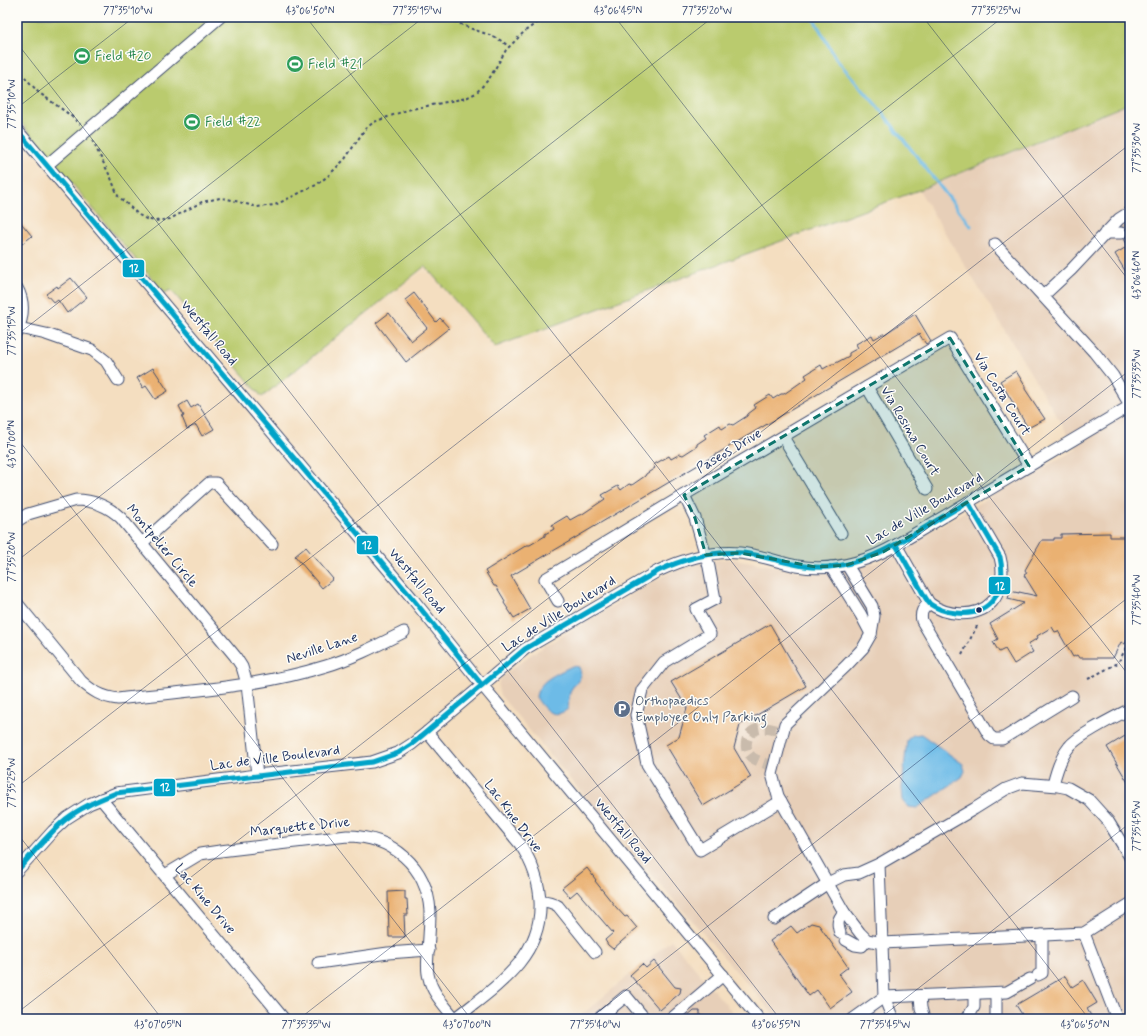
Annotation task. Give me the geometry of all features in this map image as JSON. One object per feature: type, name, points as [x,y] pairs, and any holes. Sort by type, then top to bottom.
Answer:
[{"type":"street","points":[[47,165],[220,17]]},
{"type":"street","name":"Westfall Road","points":[[17,130],[402,586],[482,685],[759,1019]]},
{"type":"street","points":[[1043,296],[1072,270],[1119,219],[1130,212]]},
{"type":"street","points":[[1105,233],[1121,233]]},
{"type":"street","points":[[995,244],[1094,352],[1113,376],[1130,405]]},
{"type":"street","points":[[17,288],[21,295],[23,305],[18,330],[46,334],[92,350],[106,361],[118,380]]},
{"type":"street","name":"Paseos Drive","points":[[558,601],[545,579],[950,338]]},
{"type":"street","name":"Via Costa Court","points":[[950,338],[1029,466]]},
{"type":"street","name":"Via Rosina Court","points":[[867,387],[927,489]]},
{"type":"street","name":"Lac de Ville Boulevard","points":[[17,871],[53,831],[67,818],[101,799],[116,794],[257,775],[372,762],[398,753],[427,732],[525,649],[658,571],[675,563],[706,555],[726,552],[740,553],[797,566],[831,567],[846,565],[869,558],[896,545],[1130,405]]},
{"type":"street","points":[[783,437],[841,533]]},
{"type":"street","points":[[142,543],[209,483],[213,482],[216,483],[272,544]]},
{"type":"street","points":[[684,495],[695,518],[706,555],[715,599],[696,609],[710,634],[664,662],[642,690],[636,715],[646,764],[700,850],[781,801]]},
{"type":"street","name":"Montpelier Circle","points":[[17,521],[28,514],[67,502],[84,500],[101,504],[114,512],[142,543],[235,656],[242,667],[247,684],[257,775]]},
{"type":"street","points":[[896,545],[929,602],[936,608],[950,613],[965,614],[980,609],[992,602],[999,590],[1002,574],[1000,558],[968,502]]},
{"type":"street","points":[[846,565],[872,606],[874,616],[870,634],[863,648],[785,724],[772,774],[778,796],[844,912],[860,933],[868,940],[883,942],[1084,933],[1130,904]]},
{"type":"street","points":[[831,567],[861,615],[870,634]]},
{"type":"street","points":[[929,602],[922,610],[922,621],[989,735],[994,739],[1002,739],[1072,696]]},
{"type":"street","points":[[17,603],[81,681],[99,695],[118,698],[247,684]]},
{"type":"street","name":"Neville Lane","points":[[247,684],[324,667],[348,658],[404,632]]},
{"type":"street","points":[[1053,785],[1056,773],[1069,747],[1084,736],[1130,709]]},
{"type":"street","name":"Lac Kine Drive","points":[[427,732],[515,838],[526,855],[536,876],[540,901],[540,916],[534,938],[520,962],[500,982],[455,1019]]},
{"type":"street","points":[[774,919],[828,883],[844,875],[859,873],[879,864],[1006,789],[1022,783],[1053,785],[1068,788],[1089,800],[1108,821],[1130,857]]},
{"type":"street","name":"Lac Kine Drive","points":[[101,799],[284,1019]]},
{"type":"street","name":"Marquette Drive","points":[[165,875],[200,854],[347,836],[358,836],[373,839],[389,845],[404,856],[415,867],[424,881],[430,912],[427,965],[429,979],[437,995],[455,1019]]},
{"type":"street","points":[[879,864],[884,997],[893,1019]]},
{"type":"street","points":[[540,901],[548,901],[558,906],[595,952]]},
{"type":"street","points":[[844,912],[838,919],[838,924],[843,937],[855,945],[862,946],[868,940]]},
{"type":"street","points":[[1084,933],[1117,1019]]},
{"type":"street","points":[[853,1019],[884,997],[1007,992],[1042,973],[1042,935]]},
{"type":"street","points":[[318,963],[388,953],[428,950]]},
{"type":"street","points":[[671,1019],[723,975]]},
{"type":"street","points":[[996,993],[996,1019]]},
{"type":"street","points":[[967,1019],[974,1007],[974,994]]},
{"type":"street","points":[[598,1019],[626,996],[645,1019]]},
{"type":"street","points":[[920,996],[924,1019]]},
{"type":"path","points":[[450,17],[465,27],[498,38],[509,47]]},
{"type":"path","points":[[90,136],[111,178],[118,196],[139,215],[146,219],[163,221],[170,219],[202,202],[214,199],[228,199],[258,207],[275,205],[316,185],[328,176],[345,159],[370,124],[382,118],[408,110],[472,96],[489,79],[503,54],[509,47],[525,31],[545,17]]},
{"type":"path","points":[[17,68],[38,92],[70,115],[82,127]]},
{"type":"path","points":[[962,655],[978,624]]},
{"type":"path","points":[[1088,679],[1118,663],[1130,641]]},
{"type":"highlighted area","points":[[950,338],[1029,466],[883,552],[847,565],[816,567],[740,553],[706,555],[695,518],[684,495]]},
{"type":"shaded area","points":[[1130,103],[1130,1019],[778,1019],[622,841],[500,695],[498,687],[499,682],[503,676],[530,655],[652,582],[677,569],[710,560],[735,559],[814,574],[852,569],[875,563],[1077,449],[919,190]]},
{"type":"shaded area","points":[[671,940],[738,1019],[577,1019]]},
{"type":"green space","points":[[17,17],[1130,17],[1130,103],[919,190],[495,347],[425,266],[262,397],[171,290],[164,293],[17,118]]},
{"type":"water","points":[[572,666],[579,667],[581,676],[571,689],[568,709],[558,714],[549,712],[542,706],[536,697],[538,691],[545,682],[555,674]]},
{"type":"water","points":[[921,734],[963,764],[965,771],[962,777],[917,808],[908,807],[903,800],[902,788],[907,740],[913,735]]},
{"type":"building","points":[[17,218],[32,236],[22,244],[17,238]]},
{"type":"building","points":[[1130,222],[1130,279],[1115,254],[1128,246],[1124,239],[1127,236],[1127,230],[1123,226]]},
{"type":"building","points":[[71,278],[87,297],[67,313],[58,300],[54,303],[46,294],[57,286],[58,288]]},
{"type":"building","points":[[414,293],[436,322],[440,318],[449,328],[406,362],[376,323],[389,313],[411,341],[427,328],[405,300]]},
{"type":"building","points":[[915,314],[931,341],[926,344],[919,334],[511,576],[530,609],[514,618],[504,603],[505,601],[496,586],[494,586],[485,571],[527,545],[530,545],[545,536],[545,534],[554,529],[552,525],[567,516],[570,520],[581,515],[605,499],[602,495],[618,486],[621,490],[629,484],[632,485],[655,468],[653,465],[669,456],[671,459],[680,454],[683,455],[706,438],[704,435],[720,425],[722,429],[730,424],[733,425],[756,408],[754,405],[770,395],[773,399],[781,394],[784,394],[807,378],[805,375],[821,365],[823,369],[849,356],[849,353],[858,348],[856,344],[872,335],[874,339],[885,334]]},
{"type":"building","points":[[153,368],[168,391],[155,399],[146,386],[143,388],[137,378]]},
{"type":"building","points":[[1016,371],[1025,386],[1025,389],[1045,419],[1028,428],[1000,381]]},
{"type":"building","points":[[187,401],[191,408],[198,404],[214,429],[202,436],[196,425],[187,429],[182,417],[184,416],[179,406]]},
{"type":"building","points":[[1110,533],[1110,537],[1130,537],[1130,635],[1125,644],[1121,642],[1113,658],[1079,658],[1077,655],[1073,657],[1058,631],[1055,632],[1052,627],[1037,636],[1038,638],[1028,644],[1033,652],[1014,664],[1005,649],[999,652],[993,642],[998,639],[990,624],[1024,603],[1008,599],[1010,591],[1037,596],[1024,575],[1027,573],[1025,570],[1042,540],[1054,540],[1054,538],[1061,538],[1061,534]]},
{"type":"building","points":[[306,547],[333,579],[322,588],[295,556]]},
{"type":"building","points":[[770,624],[806,686],[740,725],[734,748],[751,777],[703,806],[666,745],[679,737],[687,708],[671,682]]},
{"type":"building","points":[[1130,733],[1130,786],[1107,747]]},
{"type":"building","points":[[587,868],[596,880],[595,881],[615,906],[625,917],[627,916],[637,928],[613,949],[605,940],[613,933],[577,891],[570,897],[562,888]]},
{"type":"building","points":[[405,891],[408,915],[404,915],[405,937],[389,937],[388,892]]},
{"type":"building","points":[[811,923],[819,925],[848,967],[839,974],[852,992],[830,1008],[817,990],[809,996],[770,941],[791,926],[797,933]]},
{"type":"building","points":[[654,961],[675,987],[681,988],[680,993],[660,1010],[630,975],[642,964],[646,968]]},
{"type":"building","points":[[1065,976],[1072,987],[1083,980],[1097,1003],[1087,1009],[1093,1019],[1025,1019],[1016,1005]]},
{"type":"building","points":[[694,1011],[700,1011],[700,1019],[685,1019]]},
{"type":"waterway","points":[[813,17],[836,59],[878,107],[971,226]]},
{"type":"tunnel","points":[[1121,233],[1130,227]]},
{"type":"tunnel","points":[[774,766],[760,762],[753,758],[747,751],[746,742],[750,734],[761,728],[783,732]]},
{"type":"transit line","name":"12","points":[[17,130],[412,598],[482,685]]},
{"type":"transit line","name":"12","points":[[896,545],[930,604],[942,610],[956,613],[969,613],[988,605],[999,590],[1002,569],[1000,557],[968,502]]},
{"type":"transit line","name":"12","points":[[17,871],[47,837],[66,819],[84,807],[116,793],[372,762],[398,753],[412,744],[525,649],[669,566],[693,558],[718,553],[743,553],[810,567],[829,567],[853,563],[885,550],[968,502]]},
{"type":"place","name":"Field #20","points":[[82,56]]},
{"type":"place","name":"Field #21","points":[[295,64]]},
{"type":"place","name":"Field #22","points":[[192,122]]},
{"type":"place","name":"Orthopaedics Employee Only Parking","points":[[622,709]]}]
